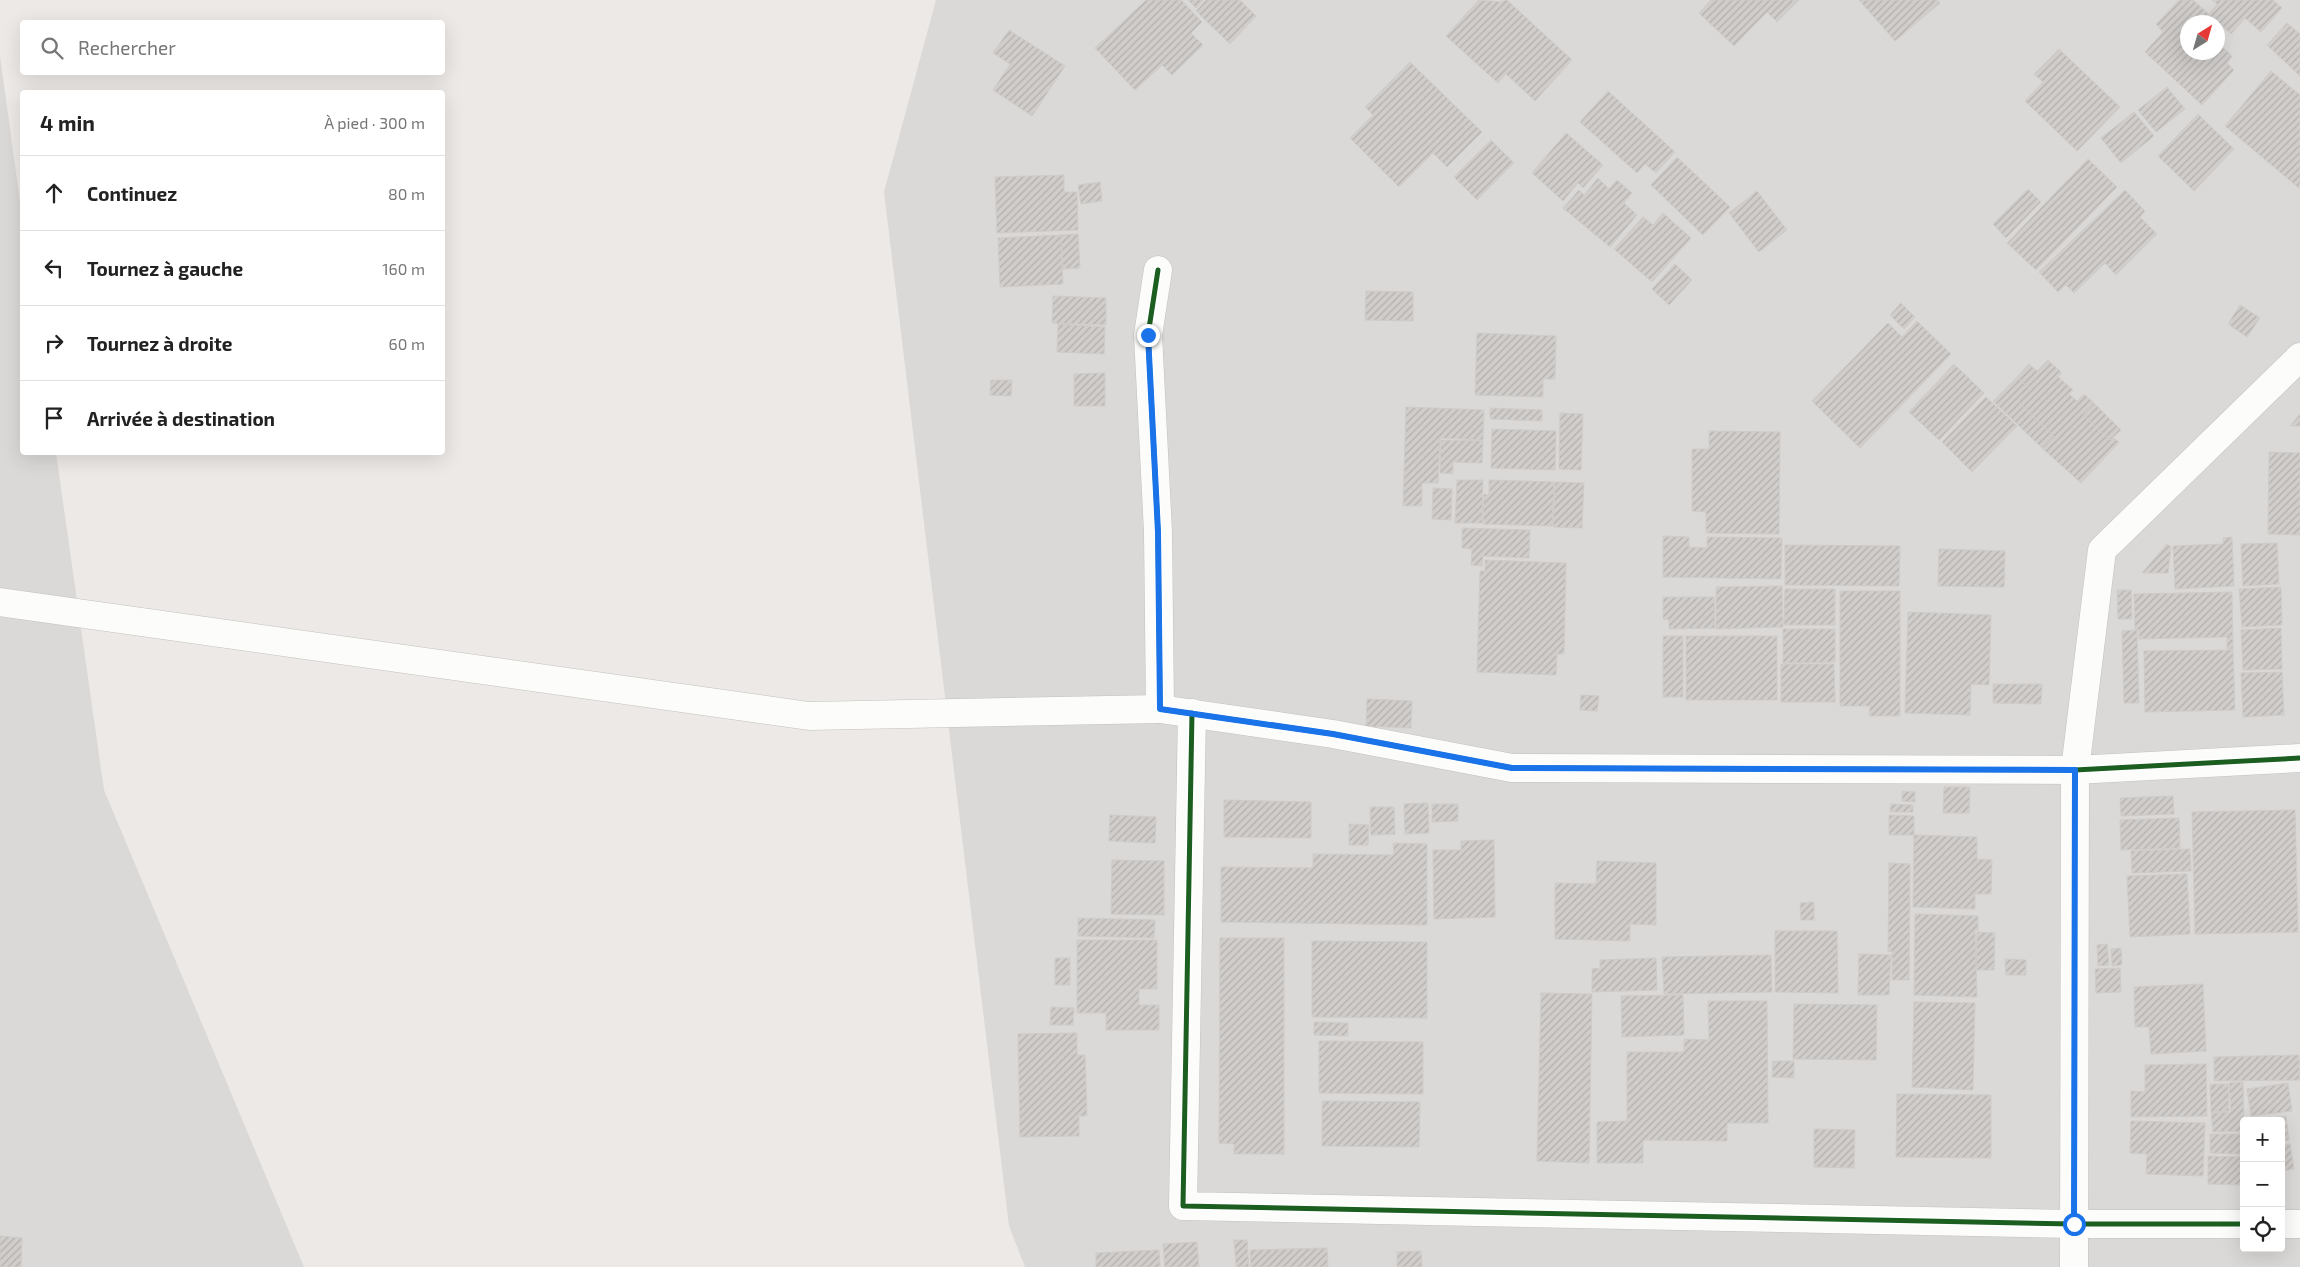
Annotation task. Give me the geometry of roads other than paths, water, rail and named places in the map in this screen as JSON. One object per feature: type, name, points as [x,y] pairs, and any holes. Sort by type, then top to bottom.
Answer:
[{"type":"street","points":[[1158,270],[1148,335],[1158,532],[1160,709]]},
{"type":"street","points":[[2074,1267],[2075,770],[2102,550],[2300,357]]},
{"type":"street","points":[[0,602],[809,716],[1160,709],[1333,734],[1512,768],[2075,770],[2300,758]]},
{"type":"street","points":[[1192,713],[1183,1206],[2074,1224],[2240,1224]]},
{"type":"street","points":[[2285,1224],[2300,1224]]}]
